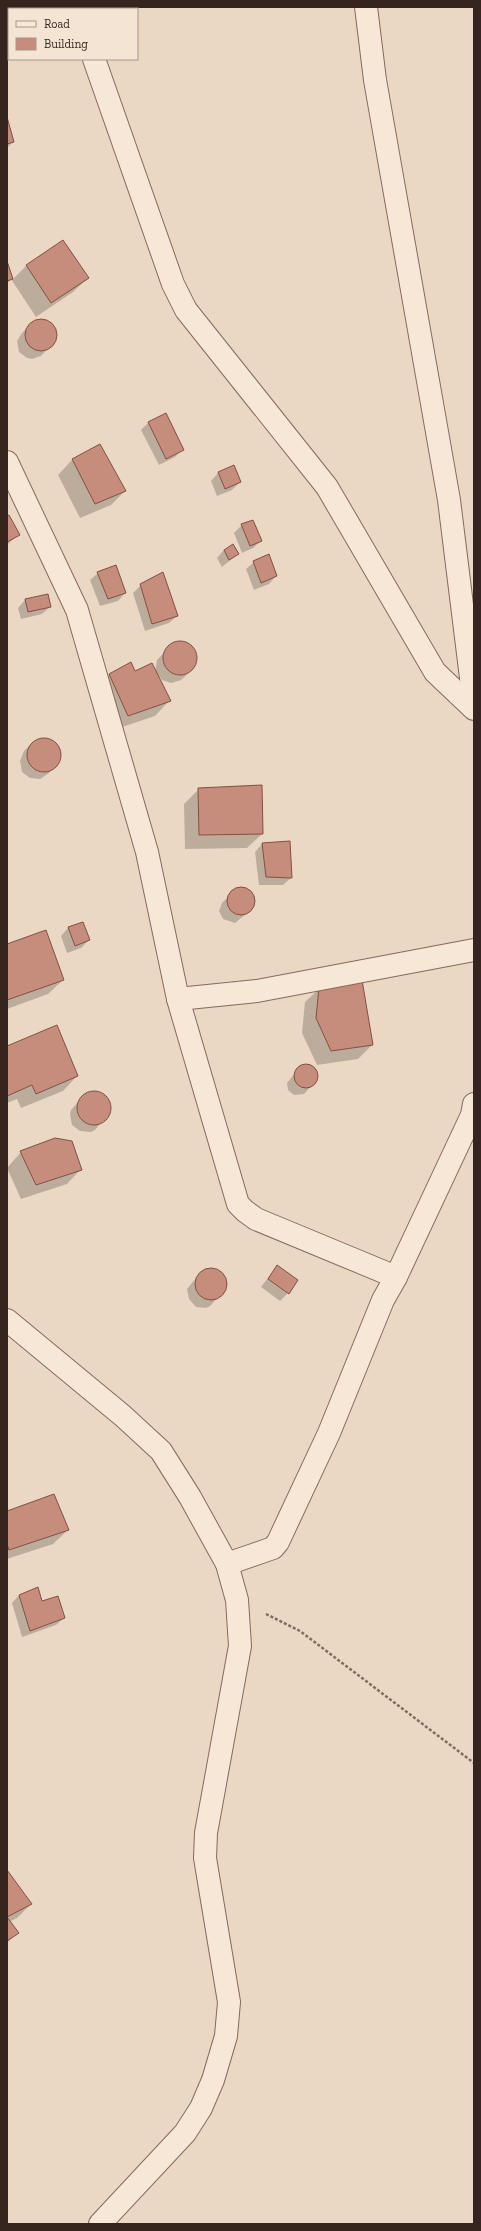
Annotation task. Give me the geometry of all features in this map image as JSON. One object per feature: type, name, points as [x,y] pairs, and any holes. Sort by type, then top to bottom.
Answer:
[{"type":"street","points":[[366,7],[375,80],[449,500],[474,702]]},
{"type":"street","points":[[94,60],[173,284],[186,310],[327,487],[435,672],[474,709]]},
{"type":"street","points":[[7,462],[77,610],[147,852],[178,999],[238,1204],[256,1219],[396,1277]]},
{"type":"street","points":[[178,999],[285,986],[474,950]]},
{"type":"street","points":[[227,1564],[273,1548],[278,1542],[329,1433],[383,1300],[396,1277],[472,1115],[474,1104]]},
{"type":"street","points":[[7,1320],[123,1416],[161,1451],[190,1497],[227,1564],[237,1600],[240,1646],[206,1833],[205,1858],[229,2002],[226,2036],[213,2080],[201,2108],[185,2134],[100,2224]]},
{"type":"path","points":[[237,1600],[300,1631],[474,1763]]},
{"type":"building","points":[[7,117],[14,142],[7,144]]},
{"type":"building","points":[[63,240],[89,278],[51,303],[26,265]]},
{"type":"building","points":[[7,261],[13,279],[7,281]]},
{"type":"building","points":[[38,319],[44,319],[54,326],[57,335],[56,341],[50,348],[44,351],[38,351],[28,344],[25,338],[25,332],[32,322]]},
{"type":"building","points":[[166,413],[184,450],[166,459],[148,422]]},
{"type":"building","points":[[100,444],[126,491],[95,504],[72,459]]},
{"type":"building","points":[[234,465],[241,482],[225,489],[218,472]]},
{"type":"building","points":[[9,515],[20,535],[7,542],[7,516]]},
{"type":"building","points":[[253,520],[262,541],[250,546],[241,524]]},
{"type":"building","points":[[233,544],[239,554],[229,560],[224,550]]},
{"type":"building","points":[[269,554],[277,576],[261,583],[253,561]]},
{"type":"building","points":[[116,565],[126,593],[108,599],[97,572]]},
{"type":"building","points":[[163,572],[178,616],[152,624],[140,584]]},
{"type":"building","points":[[48,594],[51,607],[28,612],[25,599]]},
{"type":"building","points":[[177,641],[183,641],[187,642],[194,648],[197,658],[196,665],[190,672],[183,675],[177,675],[173,674],[166,668],[163,661],[163,655],[164,651],[170,644]]},
{"type":"building","points":[[131,662],[135,671],[152,663],[171,701],[128,716],[109,674]]},
{"type":"building","points":[[41,738],[47,738],[51,739],[58,745],[61,755],[60,762],[54,769],[47,772],[41,772],[37,771],[30,765],[27,758],[27,752],[28,748],[34,741]]},
{"type":"building","points":[[262,785],[263,834],[199,835],[198,788]]},
{"type":"building","points":[[290,841],[292,878],[266,877],[262,843]]},
{"type":"building","points":[[241,887],[251,891],[255,901],[251,911],[241,915],[231,911],[227,901],[231,891]]},
{"type":"building","points":[[83,922],[90,940],[75,946],[68,927]]},
{"type":"building","points":[[46,930],[64,980],[7,1000],[7,944]]},
{"type":"building","points":[[362,980],[373,1045],[331,1051],[316,1018],[319,987]]},
{"type":"building","points":[[57,1025],[78,1076],[36,1094],[32,1085],[7,1096],[7,1046]]},
{"type":"building","points":[[306,1064],[315,1067],[318,1076],[315,1085],[306,1088],[297,1085],[294,1076],[297,1067]]},
{"type":"building","points":[[91,1091],[97,1091],[101,1092],[108,1098],[111,1108],[110,1115],[104,1122],[97,1125],[91,1125],[87,1124],[80,1118],[77,1111],[77,1105],[78,1101],[84,1094]]},
{"type":"building","points":[[55,1138],[72,1141],[82,1170],[36,1185],[20,1151]]},
{"type":"building","points":[[277,1265],[298,1280],[289,1294],[268,1279]]},
{"type":"building","points":[[208,1268],[214,1268],[223,1272],[227,1284],[223,1296],[214,1300],[208,1300],[199,1296],[195,1287],[195,1281],[199,1272]]},
{"type":"building","points":[[54,1494],[69,1530],[9,1550],[7,1544],[7,1511]]},
{"type":"building","points":[[38,1587],[42,1601],[58,1596],[65,1618],[30,1631],[19,1595]]},
{"type":"building","points":[[7,1870],[32,1904],[7,1917]]},
{"type":"building","points":[[7,1917],[19,1933],[7,1941]]}]
